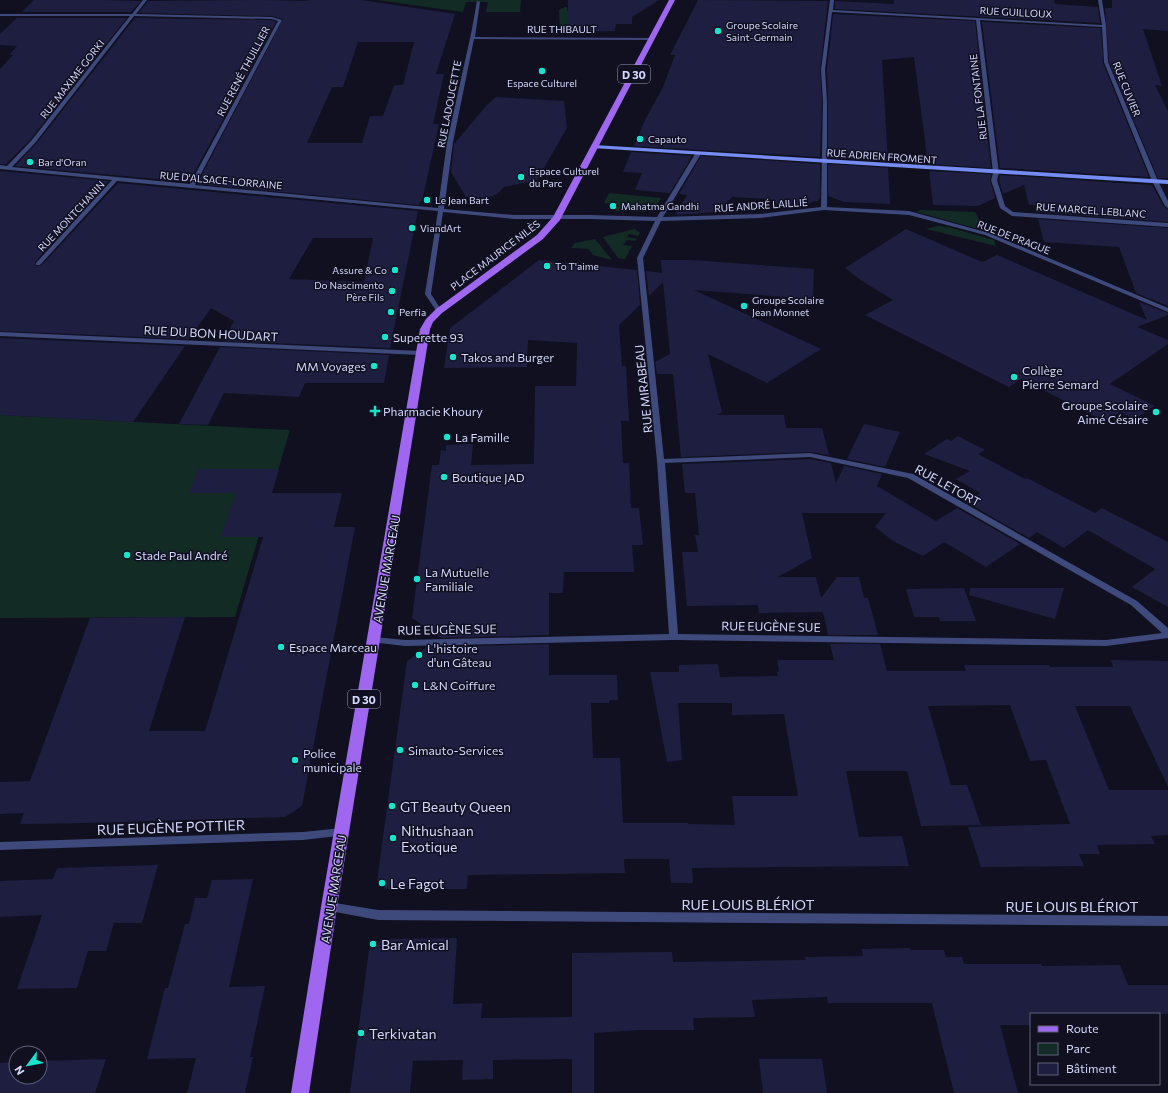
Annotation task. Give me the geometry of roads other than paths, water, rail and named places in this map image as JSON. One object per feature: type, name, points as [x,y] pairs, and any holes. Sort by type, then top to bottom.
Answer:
[{"type":"main road","name":"D 30","points":[[557,218],[672,0]]},
{"type":"main road","name":"PLACE MAURICE NILÈS","points":[[439,311],[540,237],[557,218]]},
{"type":"main road","name":"AVENUE MARCEAU","points":[[300,1093],[420,353],[425,329],[429,321],[439,311]]},
{"type":"street","name":"RUE MAXIME GORKI","points":[[9,167],[33,142],[134,16],[145,0]]},
{"type":"street","points":[[824,208],[825,162],[823,70],[832,0]]},
{"type":"street","name":"RUE CUVIER","points":[[1100,0],[1104,26],[1106,62],[1155,181],[1168,206]]},
{"type":"street","name":"RUE LADOUCETTE","points":[[441,210],[450,142],[478,2]]},
{"type":"street","name":"RUE GUILLOUX","points":[[831,11],[1104,26]]},
{"type":"street","name":"RUE RENÉ THUILLIER","points":[[0,15],[272,18],[280,20],[192,186]]},
{"type":"street","name":"RUE LA FONTAINE","points":[[978,19],[996,173],[994,180],[1002,207],[1012,214]]},
{"type":"street","name":"RUE THIBAULT","points":[[472,38],[652,39]]},
{"type":"street","name":"RUE ADRIEN FROMENT","points":[[594,147],[996,173],[1168,182]]},
{"type":"street","name":"RUE MIRABEAU","points":[[674,637],[661,461],[640,258],[653,229],[660,220],[698,154]]},
{"type":"street","name":"RUE D'ALSACE-LORRAINE","points":[[0,167],[441,210]]},
{"type":"street","name":"RUE MONTCHANIN","points":[[38,264],[116,179]]},
{"type":"street","name":"RUE ANDRÉ LAILLIÉ","points":[[557,218],[590,217],[660,220],[760,216],[824,208],[845,210]]},
{"type":"street","points":[[439,311],[428,294],[441,210]]},
{"type":"street","name":"PLACE MAURICE NILÈS","points":[[441,210],[514,217],[557,218]]},
{"type":"street","name":"RUE DE PRAGUE","points":[[845,210],[909,213],[987,234],[1168,310]]},
{"type":"street","name":"RUE MARCEL LEBLANC","points":[[1012,214],[1168,225]]},
{"type":"street","name":"RUE DU BON HOUDART","points":[[0,334],[420,353]]},
{"type":"street","name":"RUE LETORT","points":[[661,461],[810,455],[910,476],[1134,603],[1168,634]]},
{"type":"street","name":"RUE EUGÈNE SUE","points":[[374,640],[405,643],[674,637],[1106,643],[1168,634]]},
{"type":"street","name":"RUE EUGÈNE POTTIER","points":[[0,846],[303,836],[342,832]]},
{"type":"street","name":"RUE LOUIS BLÉRIOT","points":[[329,907],[378,915],[1168,921]]},
{"type":"place","name":"Groupe Scolaire Saint-Germain","points":[[718,31]]},
{"type":"place","name":"Espace Culturel","points":[[542,71]]},
{"type":"place","name":"Capauto","points":[[640,139]]},
{"type":"place","name":"Bar d'Oran","points":[[30,162]]},
{"type":"place","name":"Espace Culturel du Parc","points":[[521,177]]},
{"type":"place","name":"Le Jean Bart","points":[[427,200]]},
{"type":"place","name":"Mahatma Gandhi","points":[[613,206]]},
{"type":"place","name":"ViandArt","points":[[412,228]]},
{"type":"place","name":"To T'aime","points":[[547,266]]},
{"type":"place","name":"Assure & Co","points":[[395,270]]},
{"type":"place","name":"Do Nascimento Père Fils","points":[[392,291]]},
{"type":"place","name":"Groupe Scolaire Jean Monnet","points":[[744,306]]},
{"type":"place","name":"Perfia","points":[[391,312]]},
{"type":"place","name":"Superette 93","points":[[385,337]]},
{"type":"place","name":"Takos and Burger","points":[[453,357]]},
{"type":"place","name":"MM Voyages","points":[[374,366]]},
{"type":"place","name":"Collège Pierre Semard","points":[[1014,377]]},
{"type":"place","name":"Pharmacie Khoury","points":[[375,411]]},
{"type":"place","name":"Groupe Scolaire Aimé Césaire","points":[[1156,412]]},
{"type":"place","name":"La Famille","points":[[447,437]]},
{"type":"place","name":"Boutique JAD","points":[[444,477]]},
{"type":"place","name":"Stade Paul André","points":[[127,555]]},
{"type":"place","name":"La Mutuelle Familiale","points":[[417,579]]},
{"type":"place","name":"Espace Marceau","points":[[281,647]]},
{"type":"place","name":"L'histoire d'un Gâteau","points":[[419,655]]},
{"type":"place","name":"L&N Coiffure","points":[[415,685]]},
{"type":"place","name":"Simauto-Services","points":[[400,750]]},
{"type":"place","name":"Police municipale","points":[[295,760]]},
{"type":"place","name":"GT Beauty Queen","points":[[392,806]]},
{"type":"place","name":"Nithushaan Exotique","points":[[393,838]]},
{"type":"place","name":"Le Fagot","points":[[382,883]]},
{"type":"place","name":"Bar Amical","points":[[373,944]]},
{"type":"place","name":"Terkivatan","points":[[361,1033]]}]
